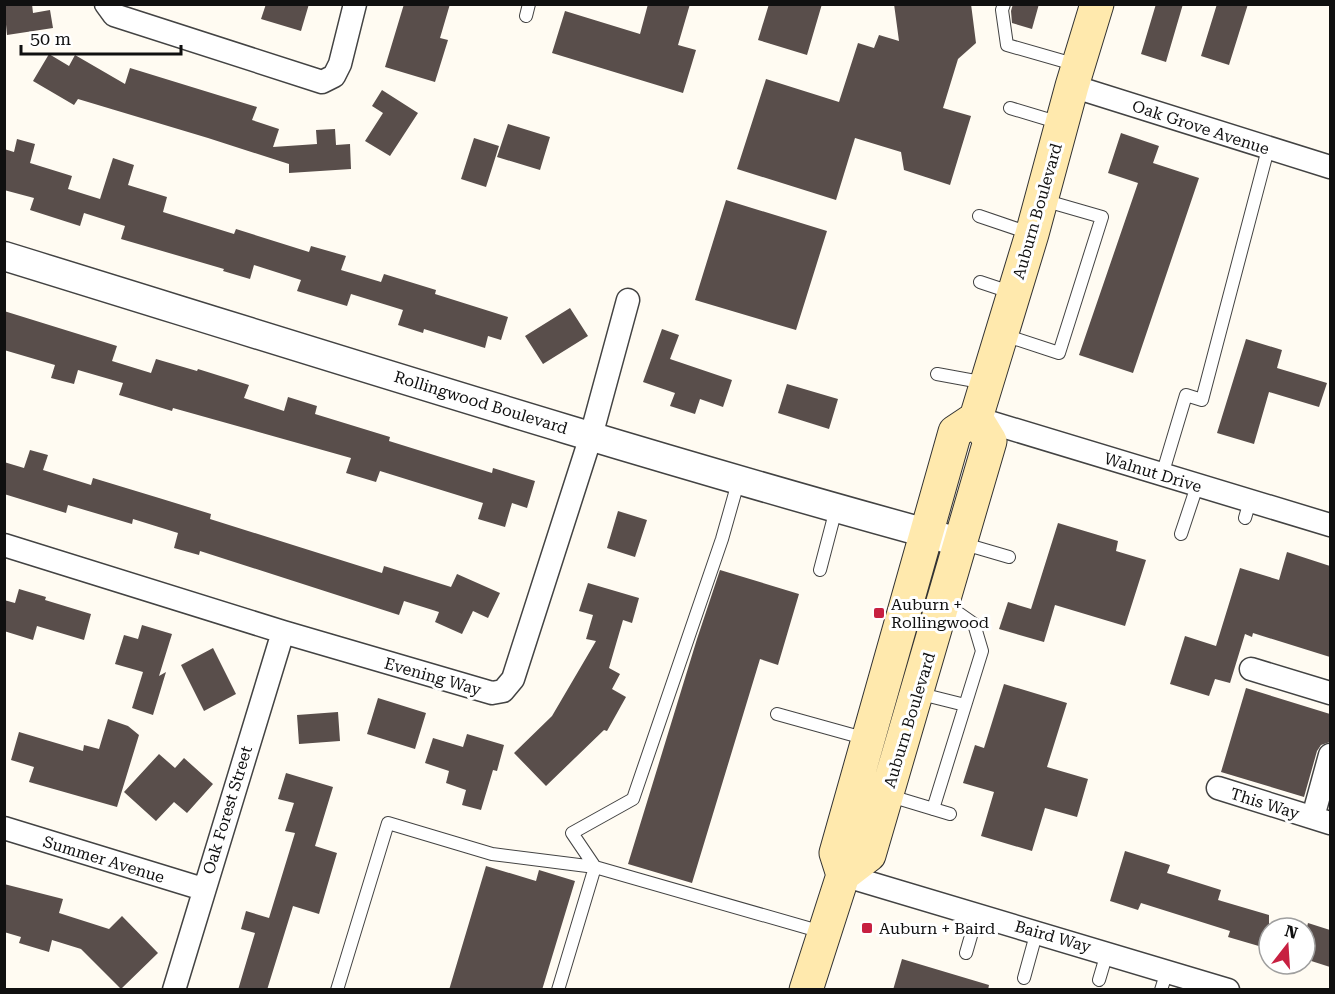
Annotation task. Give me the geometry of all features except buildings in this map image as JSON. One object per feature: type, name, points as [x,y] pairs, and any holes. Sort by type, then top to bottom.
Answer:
[{"type":"main road","name":"Auburn Boulevard","points":[[843,875],[836,853],[955,432],[976,418],[1042,200],[1096,4]]},
{"type":"main road","name":"Auburn Boulevard","points":[[806,990],[843,875],[869,855],[990,441],[976,418]]},
{"type":"street","points":[[106,4],[114,15],[322,82],[334,76],[340,64],[355,4]]},
{"type":"street","name":"Oak Grove Avenue","points":[[1075,76],[1269,149],[1330,167]]},
{"type":"street","name":"Rollingwood Boulevard","points":[[4,256],[591,436],[959,542]]},
{"type":"street","name":"Evening Way","points":[[4,545],[283,632],[492,693],[503,691],[513,679],[591,436],[628,300]]},
{"type":"street","name":"Walnut Drive","points":[[976,418],[1197,486],[1247,509],[1330,525]]},
{"type":"street","name":"Oak Forest Street","points":[[174,990],[283,632]]},
{"type":"street","points":[[1251,669],[1330,693]]},
{"type":"street","name":"This Way","points":[[1218,789],[1322,820],[1330,755]]},
{"type":"street","name":"Summer Avenue","points":[[4,828],[203,889]]},
{"type":"street","name":"Baird Way","points":[[843,875],[1107,952],[1164,980],[1228,990]]},
{"type":"lane","points":[[1004,4],[1002,10],[1007,45],[1075,76]]},
{"type":"lane","points":[[1010,108],[1062,123]]},
{"type":"lane","points":[[1162,475],[1186,395],[1202,400],[1269,149]]},
{"type":"lane","points":[[1002,334],[1059,353],[1102,217],[1042,200]]},
{"type":"lane","points":[[979,216],[1032,234]]},
{"type":"lane","points":[[980,282],[1014,293]]},
{"type":"lane","points":[[937,374],[987,383]]},
{"type":"lane","points":[[595,867],[572,833],[633,799],[722,540],[739,479]]},
{"type":"lane","points":[[1181,534],[1197,486]]},
{"type":"lane","points":[[820,570],[836,508]]},
{"type":"lane","points":[[959,542],[1009,557]]},
{"type":"lane","points":[[933,809],[982,651],[974,624],[943,603]]},
{"type":"lane","points":[[917,693],[965,705]]},
{"type":"lane","points":[[777,714],[868,740]]},
{"type":"lane","points":[[886,795],[950,814]]},
{"type":"lane","points":[[337,990],[388,823],[492,854],[595,867],[824,932]]},
{"type":"lane","points":[[558,990],[595,867]]},
{"type":"lane","points":[[966,953],[977,915]]},
{"type":"lane","points":[[1023,978],[1037,931]]},
{"type":"lane","points":[[1100,980],[1107,952]]},
{"type":"place","name":"Auburn + Rollingwood","points":[[879,613]]},
{"type":"place","name":"Auburn + Baird","points":[[867,928]]}]
